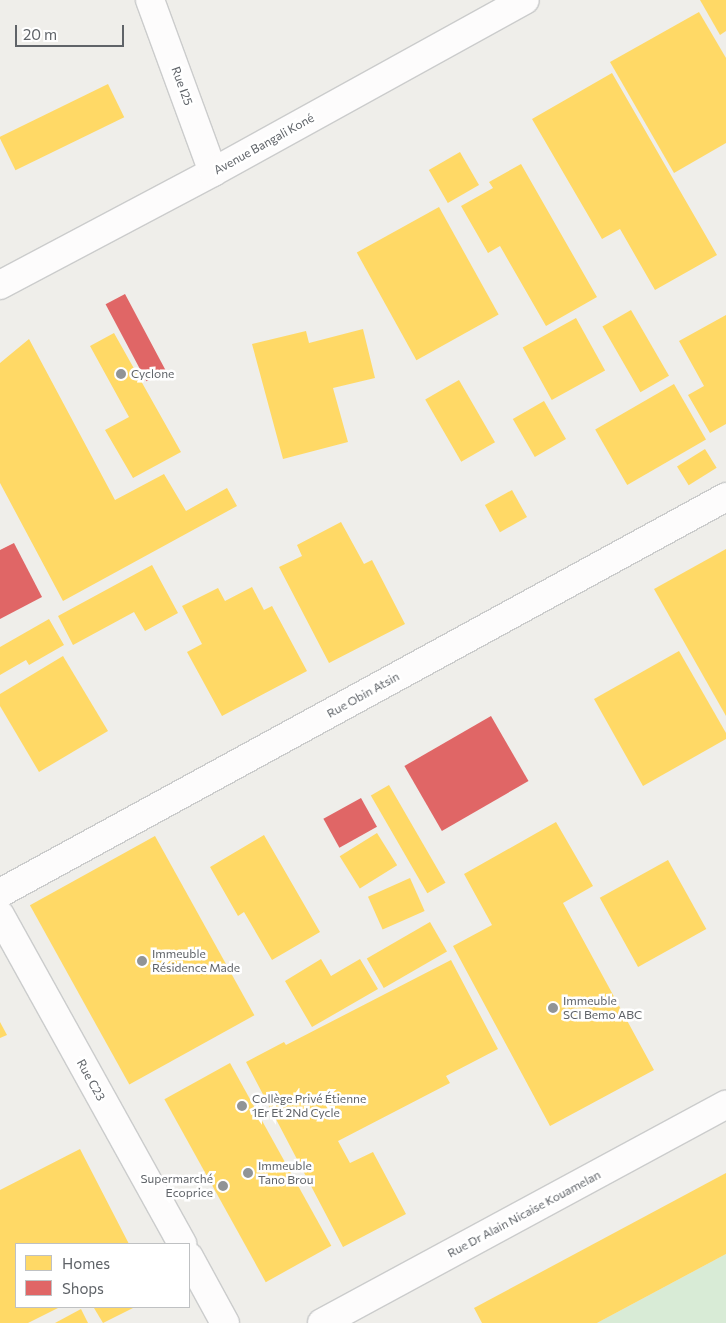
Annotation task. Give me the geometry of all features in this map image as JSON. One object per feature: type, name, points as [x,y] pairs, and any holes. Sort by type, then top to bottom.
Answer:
[{"type":"street","name":"Rue I25","points":[[150,0],[213,172]]},
{"type":"street","name":"Avenue Bangali Koné","points":[[0,285],[213,172],[526,0]]},
{"type":"street","name":"Rue Obin Atsin","points":[[0,893],[726,497]]},
{"type":"street","name":"Rue C23","points":[[0,915],[181,1243]]},
{"type":"street","name":"Rue Dr Alain Nicaise Kouamelan","points":[[322,1323],[726,1105]]},
{"type":"street","points":[[190,1259],[225,1323]]},
{"type":"green space","points":[[726,1254],[726,1323],[597,1323]]},
{"type":"building: Homes","points":[[700,0],[726,0],[726,31],[720,35]]},
{"type":"building: Homes","points":[[699,12],[726,58],[726,143],[674,173],[610,62]]},
{"type":"building: Homes","points":[[612,73],[717,255],[655,290],[620,229],[602,239],[532,119]]},
{"type":"building: Homes","points":[[108,84],[124,117],[15,170],[0,137]]},
{"type":"building: Homes","points":[[460,152],[479,185],[448,203],[429,170]]},
{"type":"building: Homes","points":[[521,164],[597,297],[546,326],[500,246],[488,253],[461,206],[493,188],[489,182]]},
{"type":"building: Homes","points":[[439,207],[499,315],[416,360],[357,253]]},
{"type":"building: Homes","points":[[631,310],[669,376],[640,392],[602,326]]},
{"type":"building: Homes","points":[[726,315],[726,424],[710,433],[688,395],[704,386],[679,341]]},
{"type":"building: Homes","points":[[576,318],[605,370],[552,400],[523,348]]},
{"type":"building: Homes","points":[[363,329],[375,378],[333,388],[348,442],[283,459],[252,344],[306,331],[309,343]]},
{"type":"building: Homes","points":[[114,333],[181,452],[133,478],[105,430],[129,417],[90,346]]},
{"type":"building: Homes","points":[[29,339],[115,500],[164,474],[186,511],[227,488],[237,506],[63,601],[0,483],[0,363]]},
{"type":"building: Homes","points":[[459,380],[495,442],[461,462],[425,400]]},
{"type":"building: Homes","points":[[674,384],[706,439],[627,485],[595,429]]},
{"type":"building: Homes","points":[[544,401],[566,439],[535,457],[513,419]]},
{"type":"building: Homes","points":[[705,449],[717,468],[689,485],[677,466]]},
{"type":"building: Homes","points":[[512,490],[527,517],[500,532],[485,505]]},
{"type":"building: Homes","points":[[341,522],[364,564],[372,560],[405,624],[329,663],[279,567],[302,556],[297,545]]},
{"type":"building: Homes","points":[[726,549],[726,716],[654,589]]},
{"type":"building: Homes","points":[[152,565],[178,613],[145,631],[134,612],[73,645],[58,616]]},
{"type":"building: Homes","points":[[252,587],[264,610],[272,606],[307,671],[222,716],[187,652],[202,644],[182,606],[218,588],[225,601]]},
{"type":"building: Homes","points":[[49,619],[64,645],[29,665],[26,660],[0,675],[0,647]]},
{"type":"building: Homes","points":[[679,651],[726,733],[726,739],[643,786],[594,699]]},
{"type":"building: Homes","points":[[63,656],[108,731],[39,772],[0,706],[0,694]]},
{"type":"building: Homes","points":[[389,785],[445,883],[427,893],[371,796]]},
{"type":"building: Homes","name":"Immeuble SCI Bemo ABC","points":[[556,822],[593,886],[563,903],[654,1070],[550,1126],[453,946],[492,925],[464,874]]},
{"type":"building: Homes","points":[[377,833],[397,865],[360,889],[340,856]]},
{"type":"building: Homes","points":[[264,835],[320,932],[272,960],[244,912],[238,916],[210,867]]},
{"type":"building: Homes","name":"Immeuble Résidence Made","points":[[155,836],[254,1015],[129,1085],[30,905]]},
{"type":"building: Homes","points":[[668,860],[706,929],[638,967],[600,898]]},
{"type":"building: Homes","points":[[410,878],[425,911],[383,930],[368,897]]},
{"type":"building: Homes","points":[[430,922],[447,951],[384,988],[367,958]]},
{"type":"building: Homes","points":[[321,959],[331,976],[360,959],[378,989],[312,1027],[285,981]]},
{"type":"building: Homes","points":[[451,960],[498,1049],[446,1076],[450,1083],[338,1141],[350,1163],[373,1152],[406,1214],[343,1247],[246,1062],[284,1042],[286,1045]]},
{"type":"building: Homes","points":[[0,1022],[7,1035],[0,1038]]},
{"type":"building: Homes","name":"Immeuble Tano Brou","points":[[230,1063],[331,1246],[266,1282],[164,1099]]},
{"type":"building: Homes","points":[[80,1149],[128,1243],[15,1243],[15,1308],[58,1308],[28,1323],[0,1323],[0,1190]]},
{"type":"building: Homes","points":[[726,1173],[726,1254],[597,1323],[482,1323],[474,1308]]},
{"type":"building: Homes","points":[[94,1308],[133,1308],[103,1323]]},
{"type":"building: Homes","points":[[81,1309],[88,1323],[55,1323]]},
{"type":"building: Shops","points":[[125,294],[166,371],[146,381],[106,304]]},
{"type":"building: Shops","points":[[14,543],[42,597],[0,619],[0,550]]},
{"type":"building: Shops","points":[[491,716],[528,781],[442,831],[404,766]]},
{"type":"building: Shops","points":[[361,798],[377,827],[339,848],[323,819]]},
{"type":"place","name":"Cyclone","points":[[121,374]]},
{"type":"place","name":"Immeuble Résidence Made","points":[[142,961]]},
{"type":"place","name":"Immeuble SCI Bemo ABC","points":[[553,1008]]},
{"type":"place","name":"Collège Privé Étienne 1Er Et 2Nd Cycle","points":[[242,1106]]},
{"type":"place","name":"Immeuble Tano Brou","points":[[248,1173]]},
{"type":"place","name":"Supermarché Ecoprice","points":[[223,1186]]}]
